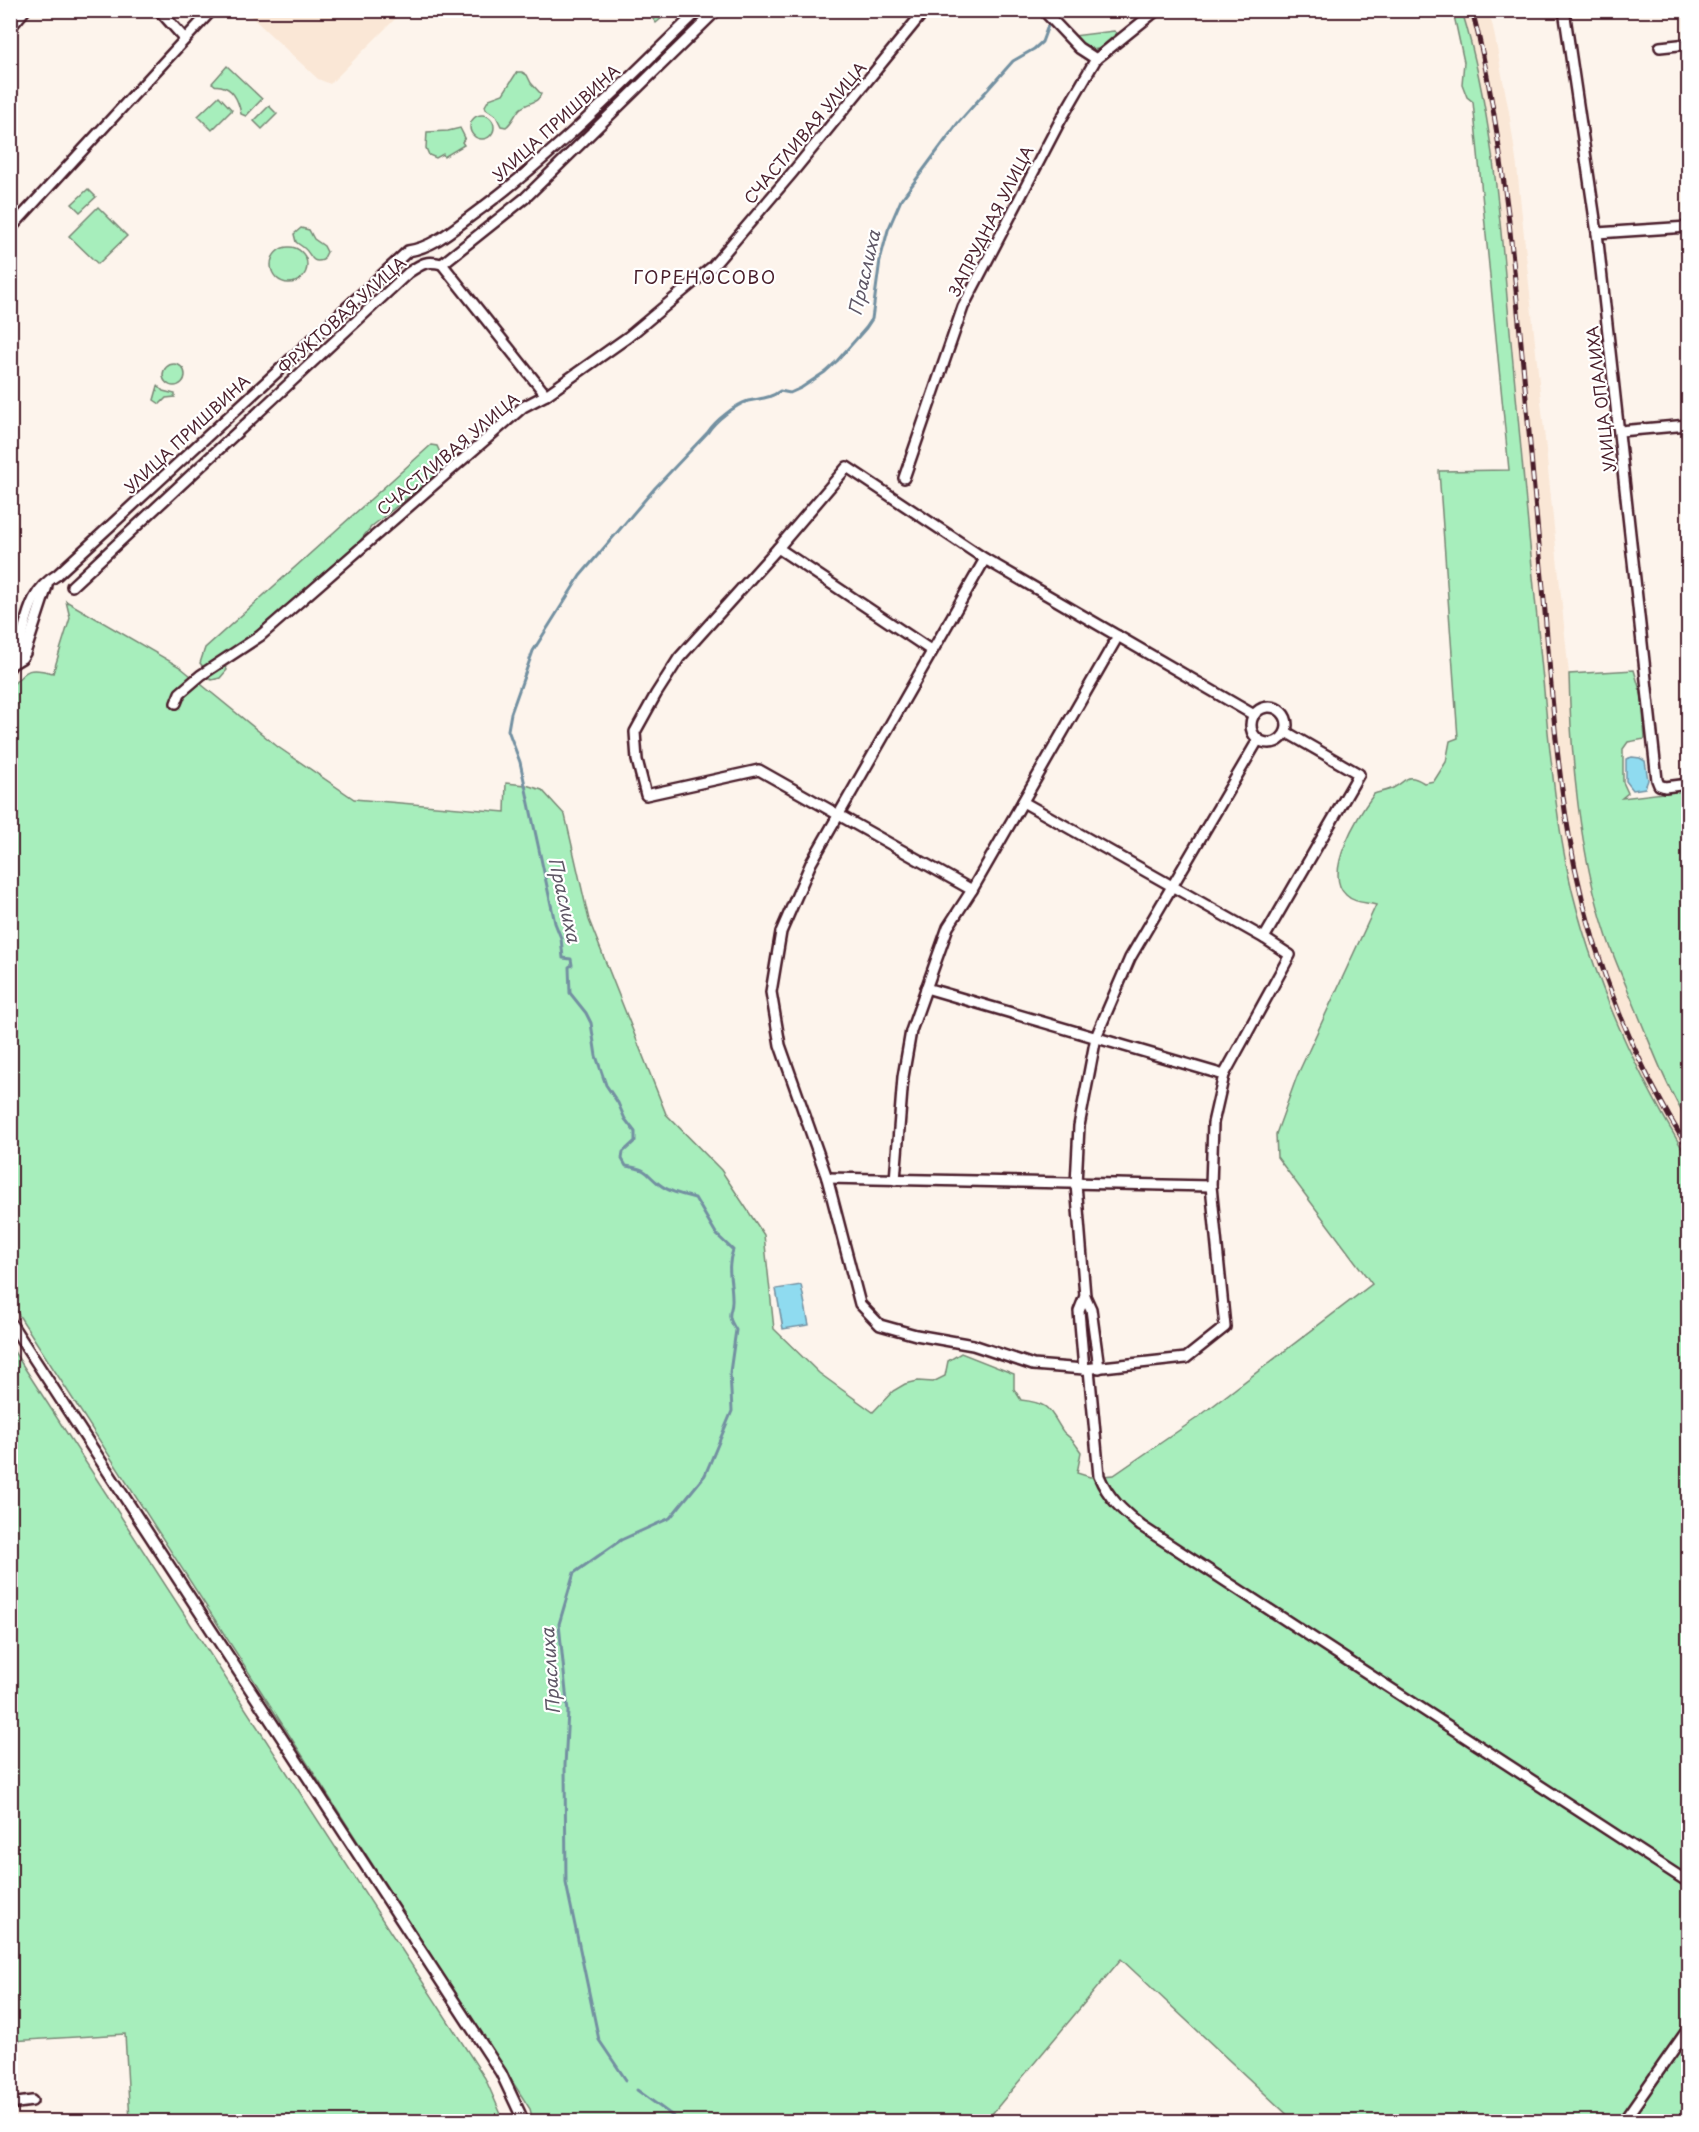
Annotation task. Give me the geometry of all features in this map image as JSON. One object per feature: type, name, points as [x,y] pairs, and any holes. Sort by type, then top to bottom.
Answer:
[{"type":"street","points":[[10,28],[25,10]]},
{"type":"street","points":[[159,10],[185,39]]},
{"type":"street","points":[[10,229],[212,10]]},
{"type":"street","name":"УЛИЦА ПРИШВИНА","points":[[11,665],[22,658],[25,653],[42,596],[50,579],[408,251],[429,246],[507,190],[563,141],[699,10]]},
{"type":"street","name":"ФРУКТОВАЯ УЛИЦА","points":[[72,586],[408,273],[423,263],[432,261],[442,264],[525,198],[717,10]]},
{"type":"street","name":"СЧАСТЛИВАЯ УЛИЦА","points":[[176,703],[180,693],[201,675],[260,636],[523,407],[546,395],[628,337],[713,266],[792,174],[926,10]]},
{"type":"street","points":[[1043,10],[1079,48],[1096,59]]},
{"type":"street","name":"ЗАПРУДНАЯ УЛИЦА","points":[[904,478],[963,307],[1054,132],[1096,59],[1156,10]]},
{"type":"street","name":"УЛИЦА ОПАЛИХА","points":[[1564,10],[1597,233],[1659,785],[1665,787],[1689,784]]},
{"type":"street","points":[[1660,47],[1689,44]]},
{"type":"street","points":[[1597,233],[1689,227]]},
{"type":"street","points":[[442,264],[546,395]]},
{"type":"street","points":[[1620,431],[1689,425]]},
{"type":"street","points":[[972,890],[759,770],[646,795],[637,760],[635,732],[656,694],[679,658],[847,467],[985,559],[1254,715]]},
{"type":"street","points":[[778,548],[932,651]]},
{"type":"street","points":[[985,559],[811,863],[781,932],[771,992],[780,1045],[827,1178],[860,1304],[880,1325],[916,1335],[973,1345],[1033,1365],[1090,1369],[1186,1358],[1226,1327],[1211,1186],[1213,1124],[1224,1075],[1290,955],[1264,938],[1023,802]]},
{"type":"street","points":[[895,1180],[903,1077],[911,1031],[948,927],[972,890],[1118,636]]},
{"type":"street","points":[[1273,708],[1282,713],[1287,722],[1286,732],[1279,741],[1269,744],[1258,740],[1252,733],[1251,724],[1254,715],[1263,709],[1273,708]]},
{"type":"street","points":[[1264,938],[1359,774],[1286,732]]},
{"type":"street","points":[[1258,740],[1130,958],[1096,1037],[1079,1126],[1076,1184],[1085,1296],[1091,1309],[1090,1369],[1099,1476],[1106,1492],[1120,1509],[1151,1533],[1689,1882]]},
{"type":"street","points":[[926,988],[1224,1075]]},
{"type":"street","points":[[827,1178],[1211,1186]]},
{"type":"street","points":[[1085,1296],[1079,1311],[1090,1369]]},
{"type":"street","points":[[10,1322],[501,2073],[524,2121]]},
{"type":"street","points":[[1623,2121],[1689,2029]]},
{"type":"street","points":[[10,2104],[32,2101]]},
{"type":"shaded area","points":[[245,11],[403,11],[330,84],[318,79]]},
{"type":"shaded area","points":[[1462,11],[1488,11],[1509,112],[1517,167],[1569,674],[1571,728],[1580,822],[1588,866],[1606,935],[1649,1041],[1688,1122],[1688,1158],[1619,1031],[1583,929],[1568,874],[1556,808],[1548,732],[1502,238],[1470,36]]},
{"type":"green space","points":[[647,10],[670,11],[656,23]]},
{"type":"green space","points":[[1453,11],[1462,11],[1488,125],[1502,242],[1548,732],[1568,873],[1588,948],[1616,1020],[1650,1091],[1688,1158],[1688,2121],[1294,2121],[1121,1959],[986,2121],[533,2121],[530,2109],[11,1303],[11,687],[29,671],[39,670],[53,673],[70,618],[66,601],[180,667],[278,747],[354,799],[505,812],[506,783],[526,785],[542,790],[565,815],[589,920],[666,1114],[721,1170],[764,1235],[774,1329],[819,1373],[873,1412],[893,1391],[905,1384],[918,1381],[933,1382],[945,1376],[948,1361],[961,1353],[1014,1374],[1014,1389],[1021,1400],[1037,1403],[1047,1408],[1081,1452],[1077,1473],[1090,1477],[1114,1475],[1197,1418],[1372,1284],[1277,1157],[1276,1134],[1297,1076],[1376,905],[1353,900],[1346,895],[1340,885],[1338,873],[1345,844],[1374,794],[1391,789],[1410,778],[1424,783],[1434,781],[1446,762],[1450,741],[1458,738],[1439,471],[1509,470],[1473,102],[1467,97],[1462,84],[1464,62]]},
{"type":"green space","points":[[1114,31],[1117,33],[1099,49],[1088,50],[1073,36]]},
{"type":"green space","points":[[227,66],[262,99],[246,116],[241,114],[230,90],[212,83]]},
{"type":"green space","points":[[517,72],[527,75],[541,94],[535,101],[521,108],[506,127],[501,126],[496,116],[485,106],[489,99],[503,94]]},
{"type":"green space","points":[[219,96],[232,110],[212,130],[198,116]]},
{"type":"green space","points":[[269,106],[277,114],[262,129],[254,121]]},
{"type":"green space","points":[[482,115],[491,118],[494,127],[491,136],[482,139],[473,136],[470,127],[473,118]]},
{"type":"green space","points":[[460,128],[465,138],[462,142],[464,145],[444,157],[443,154],[436,158],[429,155],[426,148],[427,132]]},
{"type":"green space","points":[[88,189],[96,197],[80,212],[72,204]]},
{"type":"green space","points":[[98,207],[127,236],[98,264],[69,236]]},
{"type":"green space","points":[[301,228],[309,230],[314,239],[324,246],[327,252],[323,260],[313,260],[307,250],[296,242],[294,234]]},
{"type":"green space","points":[[289,247],[302,252],[307,265],[302,278],[289,283],[276,278],[271,265],[276,252]]},
{"type":"green space","points":[[174,364],[182,367],[185,375],[182,383],[174,386],[166,383],[163,375],[166,367]]},
{"type":"green space","points":[[158,386],[163,391],[175,394],[175,397],[166,398],[160,404],[154,400]]},
{"type":"green space","points":[[431,445],[437,446],[441,455],[450,460],[448,465],[371,527],[359,542],[259,629],[224,655],[222,661],[227,670],[220,678],[212,680],[207,678],[207,672],[200,663],[205,648]]},
{"type":"green space","points":[[1634,670],[1642,697],[1645,739],[1628,742],[1623,749],[1623,782],[1628,793],[1622,798],[1688,790],[1688,1122],[1662,1071],[1610,945],[1589,871],[1574,773],[1569,674]]},
{"type":"green space","points":[[11,1347],[485,2078],[504,2121],[130,2121],[125,2034],[11,2041]]},
{"type":"water","points":[[1632,757],[1645,761],[1648,780],[1645,788],[1633,790],[1626,781],[1626,759]]},
{"type":"water","points":[[801,1285],[809,1325],[783,1329],[776,1289]]},
{"type":"waterway","name":"Праслиха","points":[[626,2080],[599,2040],[566,1883],[565,1765],[568,1712],[559,1624],[574,1573],[621,1540],[670,1518],[705,1475],[732,1411],[730,1372],[736,1330],[730,1316],[732,1303],[730,1263],[733,1250],[717,1235],[695,1198],[667,1189],[642,1170],[626,1166],[622,1159],[623,1152],[635,1141],[635,1132],[606,1085],[596,1056],[591,1023],[570,993],[571,959],[563,958],[561,938],[555,923],[520,762],[508,730],[511,713],[533,651],[580,576],[655,488],[726,414],[748,401],[768,397],[780,391],[790,393],[801,388],[837,361],[866,328],[872,319],[880,260],[888,230],[901,200],[958,123],[1013,61],[1042,42],[1049,23]]},
{"type":"waterway","name":"Праслиха","points":[[637,2090],[681,2122]]},
{"type":"railway","points":[[1472,10],[1489,86],[1508,213],[1555,728],[1568,832],[1583,904],[1619,1013],[1651,1082],[1688,1148]]},
{"type":"district","name":"ГОРЕНОСОВО","points":[[705,278]]}]
